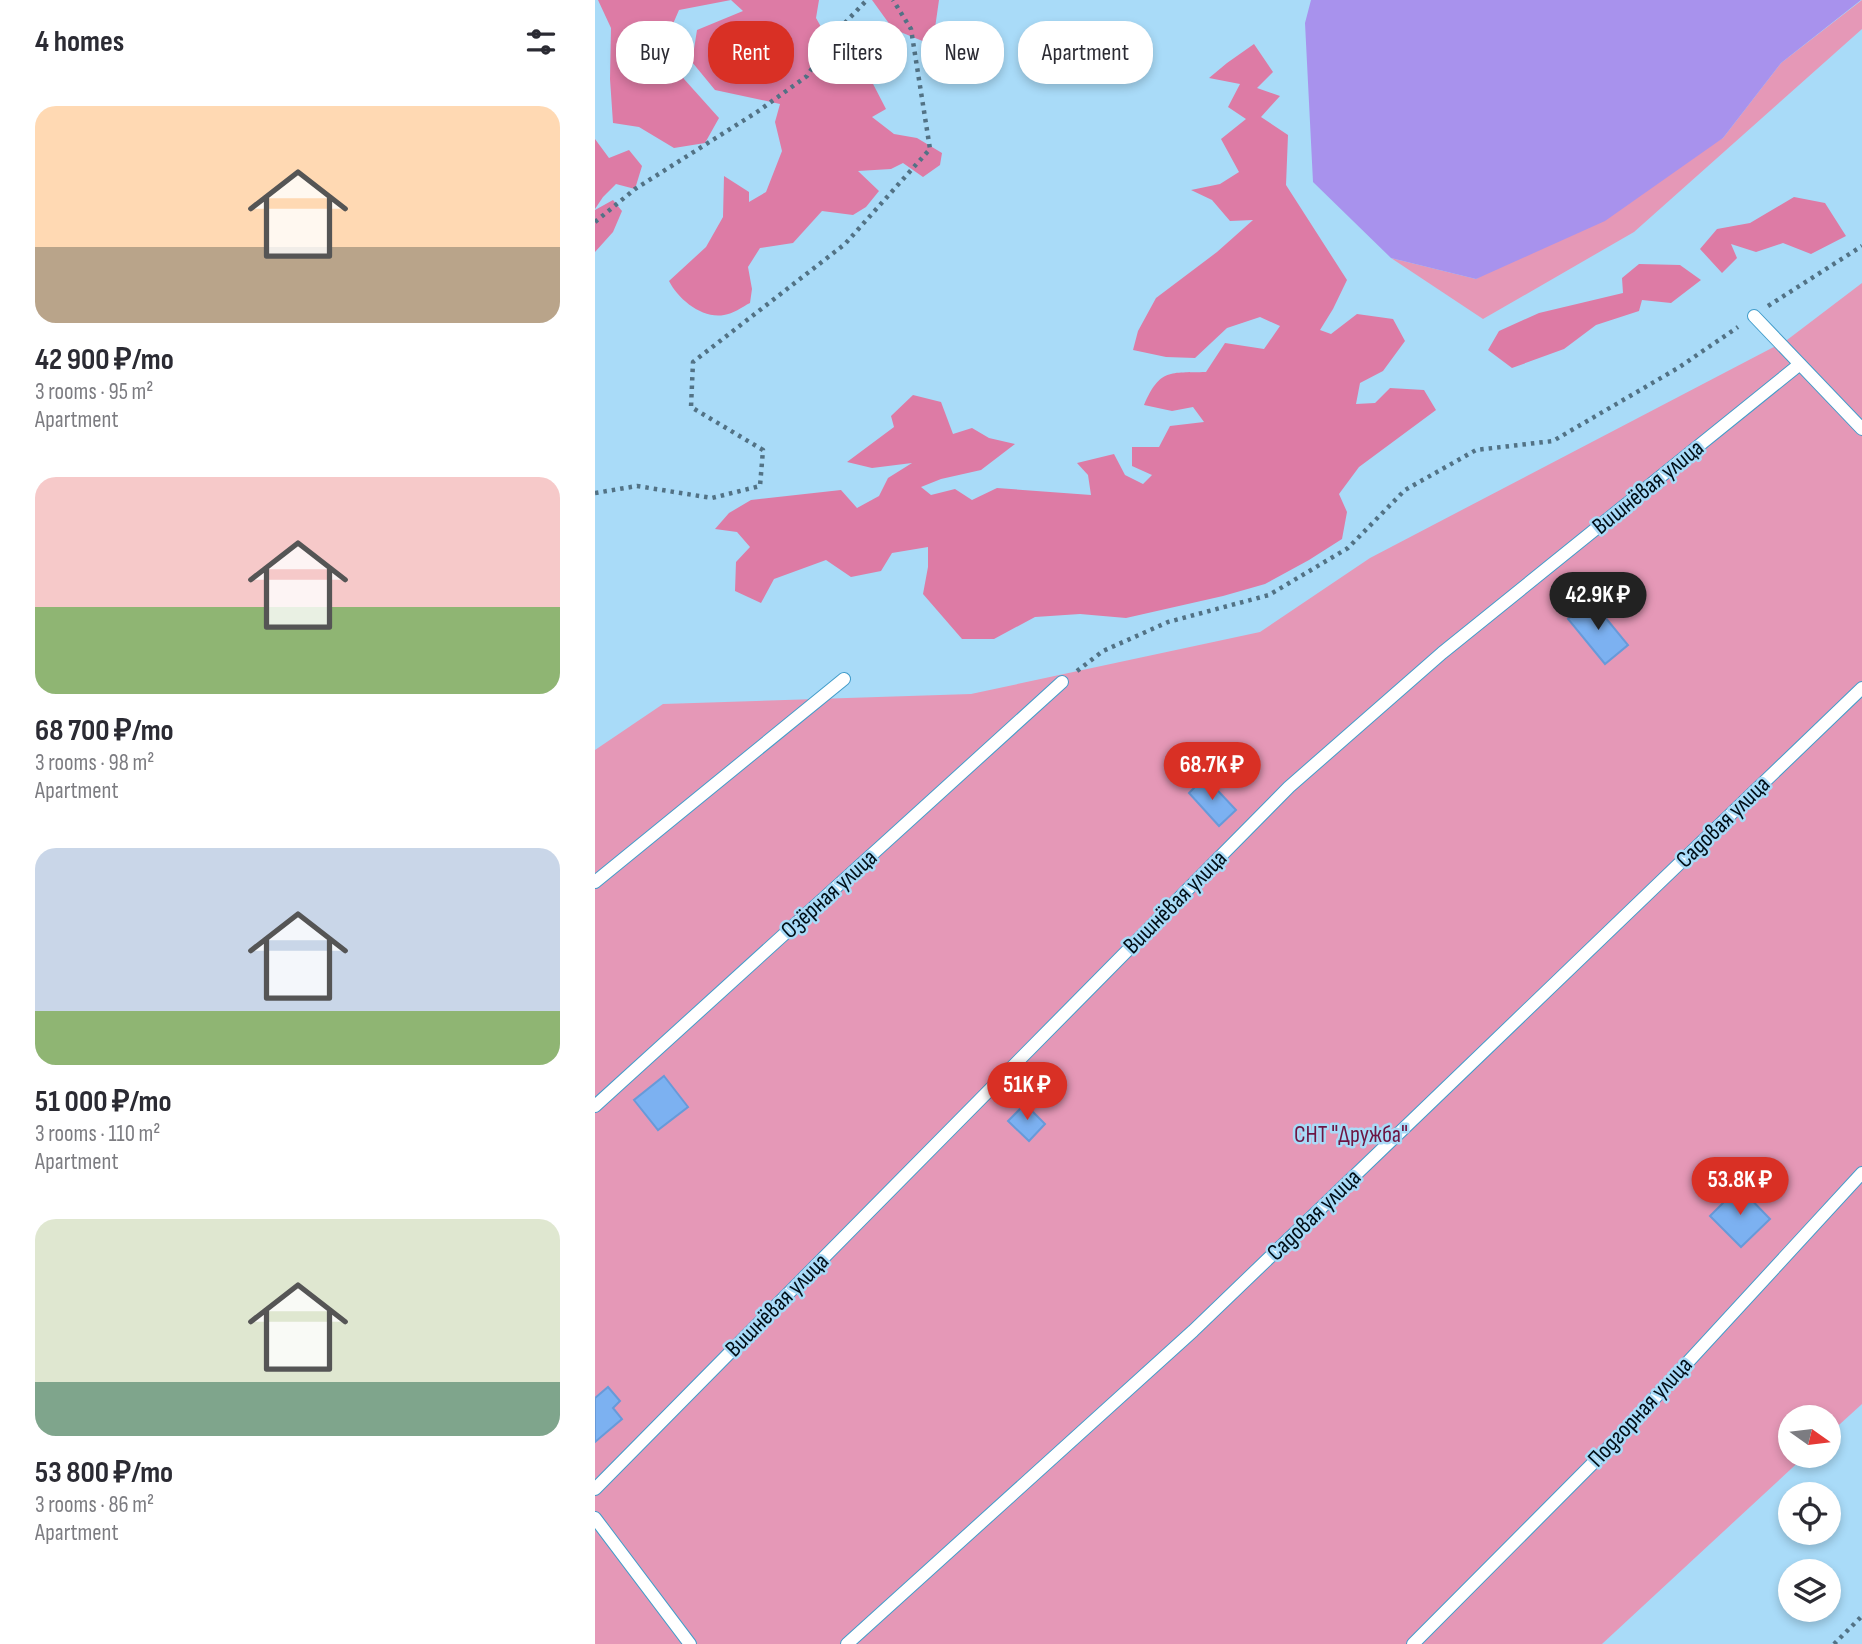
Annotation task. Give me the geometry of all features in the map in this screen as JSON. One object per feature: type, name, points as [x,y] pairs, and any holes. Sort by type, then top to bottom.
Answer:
[{"type":"lane","points":[[1753,316],[1862,429]]},
{"type":"lane","name":"Вишнёвая улица","points":[[595,1489],[1289,787],[1442,653],[1800,364]]},
{"type":"lane","points":[[595,881],[844,678]]},
{"type":"lane","name":"Озёрная улица","points":[[595,1107],[1062,682]]},
{"type":"lane","name":"Садовая улица","points":[[847,1644],[1193,1331],[1862,688]]},
{"type":"lane","name":"Подгорная улица","points":[[1413,1644],[1618,1438],[1862,1173]]},
{"type":"lane","points":[[595,1518],[690,1644]]},
{"type":"path","points":[[595,222],[635,189],[807,76],[835,33],[867,0]]},
{"type":"path","points":[[595,493],[637,486],[712,498],[760,486],[763,450],[691,407],[693,362],[845,244],[930,149],[911,29],[893,0]]},
{"type":"path","points":[[1062,682],[1103,651],[1168,621],[1269,595],[1348,548],[1405,490],[1476,450],[1553,440],[1678,368],[1781,297],[1862,246]]},
{"type":"path","points":[[1834,1644],[1862,1616]]},
{"type":"green space","points":[[1862,0],[1862,29],[1634,232],[1483,319],[1391,258],[1476,279],[1723,138],[1781,63]]},
{"type":"green space","name":"СНТ \"Дружба\"","points":[[1862,283],[1862,1404],[1841,1423],[1841,1405],[1778,1405],[1778,1468],[1792,1468],[1602,1644],[595,1644],[595,750],[663,704],[971,694],[1260,632],[1370,558],[1787,340]]},
{"type":"shaded area","points":[[598,0],[731,0],[679,10],[674,21],[616,21],[616,84],[688,84],[719,118],[705,143],[674,148],[639,127],[613,123],[611,28]]},
{"type":"shaded area","points":[[731,0],[819,0],[818,21],[808,21],[808,84],[873,84],[886,109],[872,117],[894,134],[917,138],[942,153],[940,165],[923,177],[903,163],[891,169],[858,171],[879,191],[866,207],[853,215],[822,211],[793,243],[760,248],[748,267],[752,289],[750,303],[731,313],[716,315],[699,311],[685,301],[669,281],[706,247],[723,217],[724,176],[749,192],[749,202],[766,192],[782,151],[775,122],[780,104],[715,90],[710,84],[794,84],[794,21],[719,21],[743,11]]},
{"type":"shaded area","points":[[872,0],[939,0],[936,21],[921,21],[921,40],[907,35],[907,21],[887,21]]},
{"type":"shaded area","points":[[1311,0],[1861,0],[1781,63],[1723,138],[1605,221],[1476,279],[1391,258],[1313,182],[1305,23]]},
{"type":"shaded area","points":[[708,25],[708,81],[694,64],[697,30]]},
{"type":"shaded area","points":[[1254,44],[1273,72],[1257,88],[1280,96],[1261,117],[1288,135],[1286,185],[1347,280],[1320,330],[1331,334],[1357,314],[1393,319],[1405,341],[1383,371],[1360,383],[1356,404],[1375,403],[1390,388],[1424,390],[1436,410],[1359,467],[1339,494],[1347,512],[1342,539],[1265,584],[1126,618],[1080,614],[1035,617],[994,639],[962,639],[923,594],[928,567],[928,547],[892,553],[881,571],[851,577],[826,560],[774,579],[761,603],[735,591],[736,562],[750,547],[737,532],[715,529],[729,513],[751,500],[841,490],[857,508],[879,496],[888,478],[912,463],[872,468],[847,462],[894,427],[891,416],[913,395],[941,402],[953,434],[972,428],[989,438],[1015,444],[981,470],[941,479],[921,487],[931,495],[955,489],[972,500],[997,488],[1091,495],[1088,475],[1077,463],[1114,454],[1125,475],[1143,484],[1152,475],[1132,466],[1132,447],[1159,447],[1170,426],[1204,422],[1193,407],[1172,411],[1144,405],[1155,384],[1167,375],[1206,372],[1225,343],[1264,349],[1280,326],[1260,317],[1227,328],[1195,358],[1166,357],[1133,350],[1138,331],[1156,298],[1217,252],[1253,220],[1230,221],[1212,200],[1191,190],[1220,184],[1239,172],[1221,139],[1246,119],[1228,107],[1240,84],[1209,78]]},
{"type":"shaded area","points":[[595,139],[609,158],[629,150],[642,166],[635,189],[616,184],[595,209]]},
{"type":"shaded area","points":[[1794,197],[1825,203],[1846,236],[1811,254],[1783,243],[1756,252],[1731,244],[1737,258],[1722,273],[1700,249],[1717,229],[1750,223]]},
{"type":"shaded area","points":[[613,200],[622,211],[613,232],[595,252],[595,210]]},
{"type":"shaded area","points":[[1639,264],[1680,265],[1701,280],[1671,303],[1642,300],[1639,311],[1596,325],[1564,349],[1512,368],[1488,350],[1499,331],[1539,313],[1623,293],[1622,278]]},
{"type":"building","points":[[1591,600],[1628,645],[1605,664],[1568,619]]},
{"type":"building","points":[[1205,777],[1236,810],[1219,826],[1189,793]]},
{"type":"building","points":[[664,1076],[688,1107],[658,1130],[634,1100]]},
{"type":"building","points":[[1025,1104],[1045,1124],[1029,1141],[1008,1121]]},
{"type":"building","points":[[1739,1187],[1770,1219],[1741,1247],[1710,1216]]},
{"type":"building","points":[[608,1387],[620,1401],[613,1408],[622,1419],[595,1442],[595,1398]]}]
